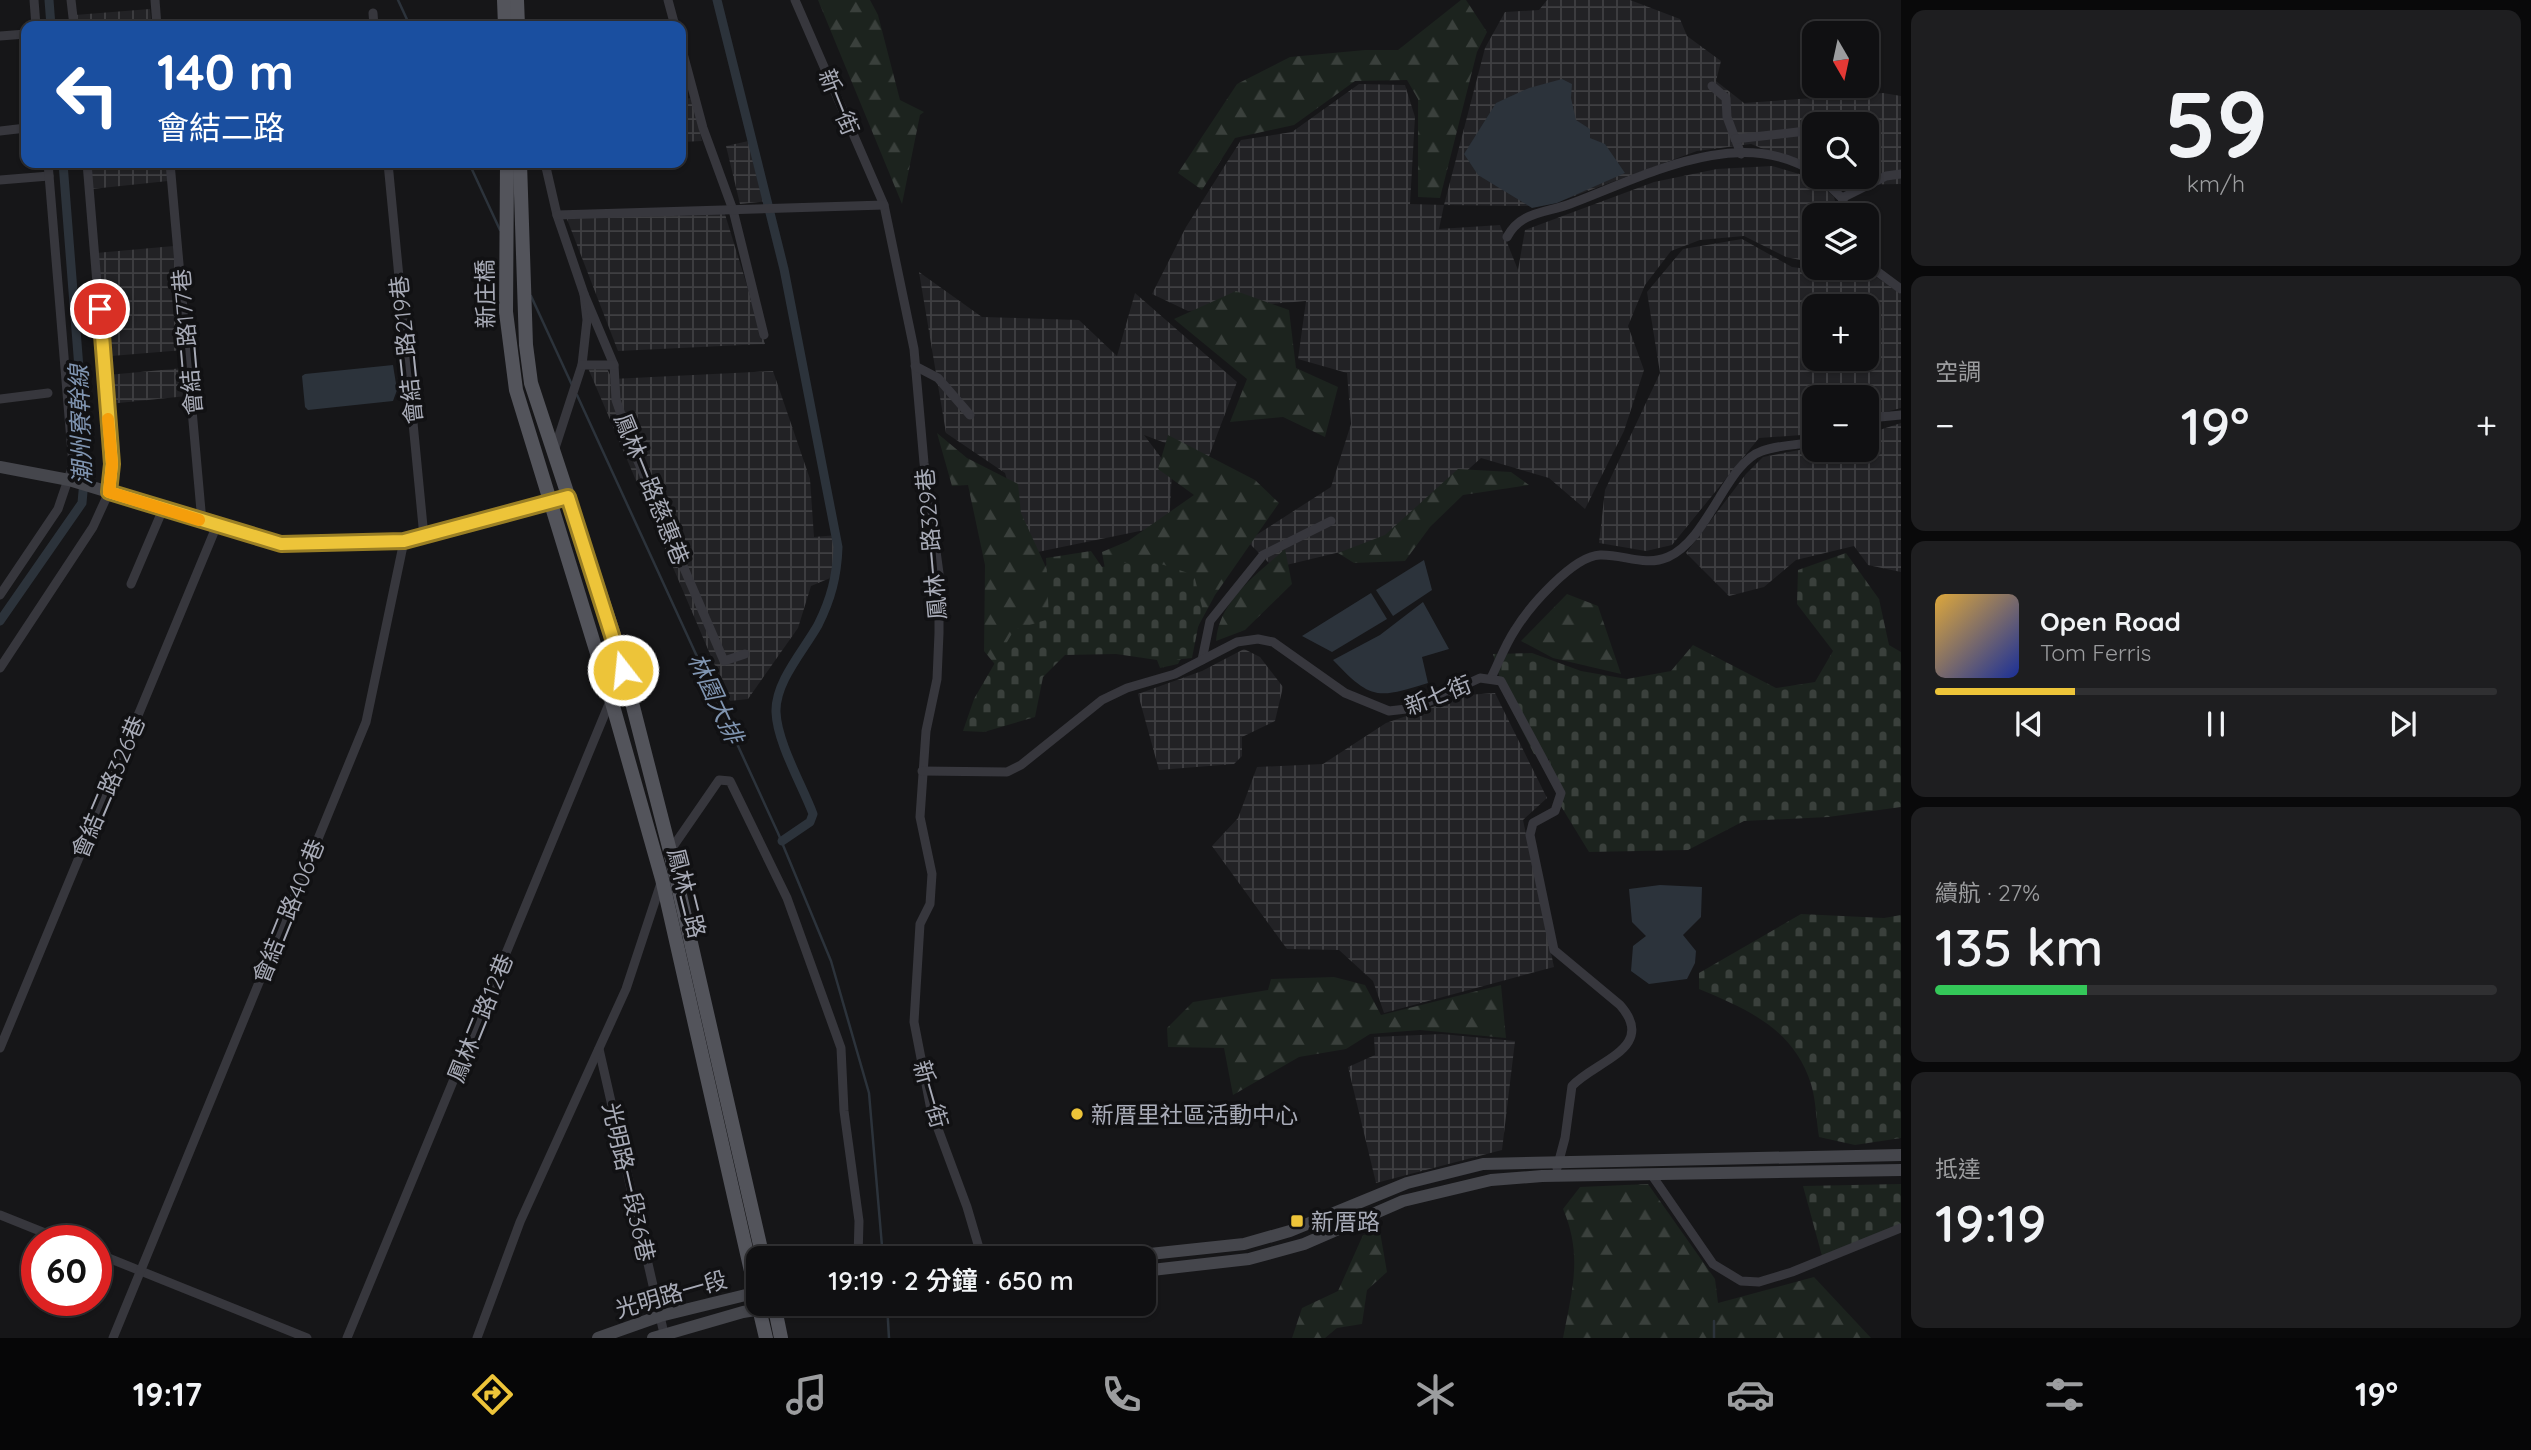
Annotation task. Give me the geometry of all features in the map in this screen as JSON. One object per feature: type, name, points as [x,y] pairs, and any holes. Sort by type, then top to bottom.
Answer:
[{"type":"main road","points":[[505,0],[505,21]]},
{"type":"main road","points":[[517,0],[518,21]]},
{"type":"main road","name":"新庄橋","points":[[507,168],[509,350],[526,423],[549,502]]},
{"type":"main road","name":"新庄橋","points":[[520,168],[526,345],[531,383],[554,452]]},
{"type":"main road","name":"鳳林二路","points":[[554,452],[617,644],[670,851],[760,1246]]},
{"type":"main road","name":"鳳林二路","points":[[549,502],[611,699],[662,879],[749,1246]]},
{"type":"main road","name":"鳳林二路","points":[[764,1316],[766,1338]]},
{"type":"main road","name":"鳳林二路","points":[[770,1316],[781,1338]]},
{"type":"street","points":[[34,0],[36,21]]},
{"type":"street","points":[[71,0],[73,21]]},
{"type":"street","points":[[155,0],[157,21]]},
{"type":"street","points":[[668,0],[674,21]]},
{"type":"street","name":"新一街","points":[[796,0],[884,205]]},
{"type":"street","points":[[373,13],[374,21]]},
{"type":"street","points":[[0,36],[21,34]]},
{"type":"street","points":[[686,65],[703,128],[733,210],[764,335]]},
{"type":"street","points":[[1712,86],[1726,98],[1727,117],[1741,154]]},
{"type":"street","points":[[0,131],[21,129]]},
{"type":"street","points":[[1735,139],[1802,131]]},
{"type":"street","points":[[1507,237],[1514,224],[1528,215],[1567,205],[1652,171],[1710,155],[1759,153],[1802,168]]},
{"type":"street","points":[[0,595],[58,509],[71,481],[74,465],[48,168]]},
{"type":"street","points":[[0,668],[93,527],[107,491],[112,464],[87,168]]},
{"type":"street","name":"會結二路177巷","points":[[170,168],[202,522]]},
{"type":"street","name":"會結二路219巷","points":[[388,168],[424,537]]},
{"type":"street","points":[[546,168],[557,215],[584,294],[587,320],[582,365],[554,452]]},
{"type":"street","points":[[1842,198],[1886,176],[1901,174]]},
{"type":"street","points":[[0,180],[49,176]]},
{"type":"street","points":[[1833,189],[1844,203]]},
{"type":"street","points":[[557,215],[884,205]]},
{"type":"street","name":"鳳林一路329巷","points":[[884,205],[915,366],[939,573],[937,679],[926,731],[920,817],[932,874],[930,904],[920,923]]},
{"type":"street","points":[[1879,273],[1901,289]]},
{"type":"street","name":"鳳林一路慈惠巷","points":[[584,294],[614,365],[616,400],[634,452],[724,661],[745,654]]},
{"type":"street","points":[[582,365],[614,365]]},
{"type":"street","points":[[915,366],[938,378],[970,415]]},
{"type":"street","points":[[0,399],[48,393]]},
{"type":"street","points":[[1879,418],[1901,415]]},
{"type":"street","points":[[1491,678],[1514,631],[1570,568],[1589,555],[1604,554],[1646,561],[1668,557],[1690,541],[1741,468],[1760,451],[1802,444]]},
{"type":"street","points":[[0,467],[71,481],[281,544],[404,541],[568,497]]},
{"type":"street","points":[[131,584],[163,509]]},
{"type":"street","points":[[1202,660],[1210,621],[1263,555],[1331,521]]},
{"type":"street","name":"會結二路326巷","points":[[0,1048],[217,525]]},
{"type":"street","name":"會結二路406巷","points":[[113,1338],[366,722],[404,541]]},
{"type":"street","name":"新七街","points":[[922,771],[1007,772],[1021,765],[1102,700],[1127,688],[1175,674],[1237,642],[1258,639],[1273,642],[1345,693],[1389,711],[1415,708],[1480,678],[1501,681],[1560,787],[1561,801],[1555,811],[1533,823],[1530,835],[1550,941],[1562,957],[1620,1005],[1627,1013],[1632,1031],[1625,1049],[1572,1086],[1565,1138],[1557,1161],[1556,1175]]},
{"type":"street","name":"鳳林二路12巷","points":[[347,1338],[611,699]]},
{"type":"street","points":[[670,851],[719,780],[730,781],[787,898],[841,1048],[844,1111],[859,1221],[858,1246]]},
{"type":"street","points":[[477,1338],[520,1222],[626,989],[662,879]]},
{"type":"street","name":"新一街","points":[[920,923],[914,1022],[922,1072],[931,1110],[978,1246]]},
{"type":"street","name":"光明路一段36巷","points":[[598,1049],[660,1316],[661,1337]]},
{"type":"street","points":[[1156,1253],[1244,1244],[1290,1231],[1407,1183],[1483,1164],[1901,1155]]},
{"type":"street","points":[[1622,1175],[1623,1160]]},
{"type":"street","points":[[1156,1270],[1249,1259],[1304,1244],[1403,1201],[1491,1180],[1556,1175],[1901,1170]]},
{"type":"street","points":[[1651,1174],[1713,1264],[1723,1273],[1741,1281],[1759,1282],[1792,1272],[1901,1228]]},
{"type":"street","points":[[0,1215],[25,1225]]},
{"type":"street","points":[[112,1259],[307,1338]]},
{"type":"street","name":"光明路一段","points":[[598,1338],[660,1316],[746,1303]]},
{"type":"street","name":"光明路一段","points":[[661,1337],[746,1307]]},
{"type":"shaded area","points":[[1547,0],[1630,0],[1680,19],[1687,36],[1721,61],[1716,81],[1744,103],[1814,98],[1880,98],[1880,93],[1883,93],[1901,96],[1901,184],[1879,184],[1879,112],[1802,112],[1802,165],[1751,144],[1697,151],[1566,199],[1527,206],[1444,205],[1485,48],[1505,12],[1539,10]]},
{"type":"shaded area","points":[[150,9],[151,21],[76,21],[75,15]]},
{"type":"shaded area","points":[[1562,79],[1572,84],[1571,98],[1576,120],[1590,129],[1590,138],[1605,144],[1625,173],[1557,203],[1532,208],[1478,175],[1464,154],[1496,103],[1529,88]]},
{"type":"shaded area","points":[[1359,84],[1405,85],[1415,117],[1410,204],[1444,205],[1439,229],[1500,225],[1518,270],[1525,230],[1654,182],[1717,169],[1772,166],[1802,175],[1802,189],[1825,189],[1834,197],[1836,203],[1802,203],[1802,260],[1786,257],[1744,236],[1700,240],[1671,251],[1645,285],[1628,326],[1644,370],[1624,431],[1585,509],[1549,478],[1481,458],[1390,540],[1274,568],[1247,541],[1331,487],[1351,424],[1347,373],[1298,359],[1306,301],[1188,311],[1152,294],[1186,227],[1241,140],[1292,132]]},
{"type":"shaded area","points":[[693,98],[702,141],[686,142],[686,99]]},
{"type":"shaded area","points":[[753,140],[768,201],[740,204],[726,146]]},
{"type":"shaded area","points":[[89,168],[167,168],[168,181],[92,189]]},
{"type":"shaded area","points":[[724,211],[765,344],[618,351],[565,214]]},
{"type":"shaded area","points":[[1742,239],[1792,267],[1802,268],[1802,280],[1879,279],[1901,294],[1901,408],[1879,414],[1879,385],[1802,385],[1802,435],[1759,438],[1672,545],[1646,551],[1599,543],[1605,490],[1660,373],[1647,292],[1683,249]]},
{"type":"shaded area","points":[[174,246],[184,350],[111,356],[108,323],[102,323],[96,253]]},
{"type":"shaded area","points":[[919,272],[982,317],[1079,320],[1117,356],[1135,293],[1237,382],[1208,459],[1144,435],[1172,472],[1169,525],[1028,554],[1005,473],[946,433]]},
{"type":"shaded area","points":[[605,364],[612,379],[773,371],[810,479],[814,537],[838,535],[840,574],[811,586],[798,628],[748,699],[730,701],[588,368]]},
{"type":"shaded area","points":[[393,365],[397,390],[393,401],[308,410],[305,407],[302,376],[305,374]]},
{"type":"shaded area","points":[[184,368],[187,396],[109,404],[107,375]]},
{"type":"shaded area","points":[[1901,423],[1901,572],[1868,565],[1854,546],[1796,560],[1764,587],[1729,596],[1686,553],[1746,474],[1763,457],[1802,450],[1802,462],[1879,462],[1879,430]]},
{"type":"shaded area","points":[[1424,560],[1432,590],[1393,616],[1376,590]]},
{"type":"shaded area","points":[[1371,593],[1387,619],[1332,652],[1302,636]]},
{"type":"shaded area","points":[[1423,602],[1449,649],[1422,657],[1428,683],[1397,692],[1376,692],[1357,683],[1333,660],[1380,635]]},
{"type":"shaded area","points":[[1244,649],[1260,657],[1283,687],[1275,721],[1242,737],[1242,756],[1234,764],[1159,770],[1138,694],[1202,671]]},
{"type":"shaded area","points":[[1495,693],[1547,798],[1523,820],[1554,967],[1384,1013],[1373,981],[1339,950],[1287,949],[1212,846],[1238,818],[1257,767],[1323,764],[1386,723],[1467,695]]},
{"type":"shaded area","points":[[1660,885],[1702,887],[1701,917],[1683,935],[1696,951],[1695,963],[1687,979],[1649,984],[1631,971],[1633,946],[1646,936],[1632,922],[1629,889]]},
{"type":"shaded area","points":[[1442,1034],[1515,1041],[1502,1150],[1376,1183],[1348,1067],[1375,1055],[1374,1037]]},
{"type":"green space","points":[[818,0],[870,0],[878,15],[900,100],[924,112],[920,115],[902,204]]},
{"type":"green space","points":[[1461,0],[1466,0],[1487,32],[1477,52],[1440,198],[1418,197],[1418,99],[1407,80],[1355,81],[1294,125],[1235,138],[1202,190],[1178,173],[1237,84],[1290,57],[1365,50],[1398,50]]},
{"type":"green space","points":[[1236,291],[1289,310],[1296,368],[1338,387],[1325,437],[1283,417],[1230,422],[1247,379],[1174,319]]},
{"type":"green space","points":[[937,433],[967,458],[1018,484],[1021,513],[1062,602],[1007,679],[984,651],[985,565],[968,485],[952,486]]},
{"type":"green space","points":[[1168,435],[1255,480],[1279,503],[1215,595],[1178,664],[1160,668],[1145,628],[1108,586],[1102,552],[1128,541],[1194,495],[1158,469]]},
{"type":"green space","points":[[1458,469],[1511,472],[1529,485],[1463,495],[1430,527],[1405,561],[1354,563],[1338,553],[1385,535]]},
{"type":"green space","points":[[1285,549],[1292,584],[1245,630],[1216,641],[1224,613],[1241,589]]},
{"type":"green space","points":[[1091,551],[1102,567],[1146,559],[1194,575],[1202,607],[1192,658],[1164,661],[1116,654],[1065,655],[1043,677],[1035,717],[984,732],[963,731],[974,699],[1014,630],[1049,619],[1046,558]]},
{"type":"green space","points":[[1846,553],[1879,599],[1889,645],[1901,652],[1901,807],[1828,817],[1744,821],[1688,850],[1589,852],[1559,803],[1549,759],[1534,754],[1505,697],[1493,654],[1532,653],[1581,671],[1627,679],[1671,671],[1693,645],[1776,688],[1815,682],[1833,651],[1797,604],[1798,570]]},
{"type":"green space","points":[[1567,594],[1598,606],[1621,674],[1553,658],[1521,641]]},
{"type":"green space","points":[[1801,914],[1884,918],[1901,915],[1901,1138],[1855,1145],[1819,1137],[1811,1084],[1793,1049],[1767,1023],[1699,989],[1699,973]]},
{"type":"green space","points":[[1334,977],[1365,985],[1381,1015],[1501,985],[1506,1038],[1420,1030],[1370,1034],[1346,1049],[1299,1057],[1233,1095],[1224,1048],[1168,1047],[1167,1028],[1193,1002],[1268,990],[1271,979]]},
{"type":"green space","points":[[1648,1184],[1715,1279],[1718,1303],[1814,1277],[1871,1338],[1563,1338],[1572,1289],[1574,1258],[1573,1242],[1563,1209],[1580,1187]]},
{"type":"green space","points":[[1901,1184],[1901,1225],[1822,1256],[1803,1186]]},
{"type":"green space","points":[[1380,1232],[1387,1272],[1367,1290],[1362,1324],[1337,1328],[1325,1338],[1292,1338],[1302,1308],[1338,1291],[1363,1235]]},
{"type":"waterway","name":"潮州寮幹線","points":[[49,0],[51,21]]},
{"type":"waterway","name":"林園大排","points":[[398,0],[408,21]]},
{"type":"waterway","points":[[717,0],[784,269],[838,547],[835,578],[826,606],[818,625],[785,678],[777,701],[777,724],[781,737],[813,814],[810,822],[782,841]]},
{"type":"waterway","name":"潮州寮幹線","points":[[0,621],[82,503],[86,458],[63,168]]},
{"type":"waterway","name":"林園大排","points":[[471,168],[500,230]]},
{"type":"waterway","name":"林園大排","points":[[531,296],[572,385]]},
{"type":"waterway","name":"林園大排","points":[[577,395],[778,833],[831,961],[869,1093],[882,1246]]},
{"type":"waterway","name":"林園大排","points":[[888,1316],[889,1338]]},
{"type":"waterway","points":[[1714,1321],[1714,1338]]},
{"type":"slow traffic","points":[[108,419],[112,464],[109,492],[199,520]]},
{"type":"place","name":"新厝里社區活動中心","points":[[1077,1114]]},
{"type":"place","name":"新厝路","points":[[1297,1221]]},
{"type":"route","points":[[100,309],[112,464],[109,492],[281,544],[404,541],[568,497],[617,644],[623,670]]}]
